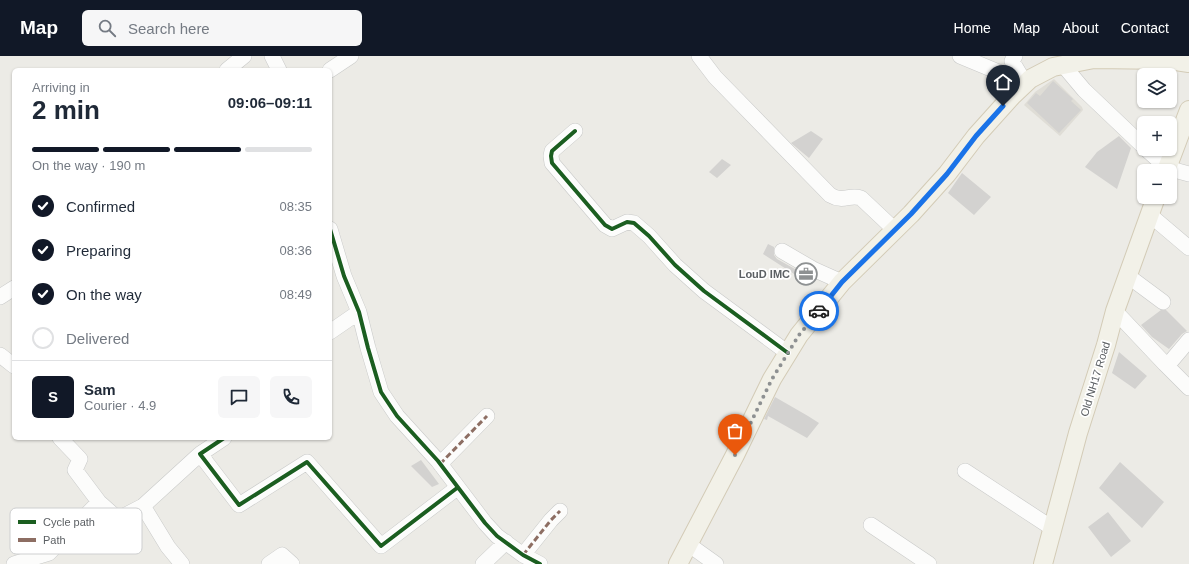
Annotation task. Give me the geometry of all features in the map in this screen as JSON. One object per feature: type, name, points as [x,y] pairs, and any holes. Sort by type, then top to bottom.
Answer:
[{"type":"main road","points":[[678,564],[735,455],[772,379],[799,335],[842,282],[911,214],[947,174],[976,136],[1025,83],[1053,67],[1095,58],[1169,60],[1189,63]]},
{"type":"main road","points":[[1168,164],[1189,110]]},
{"type":"main road","name":"Old NH17 Road","points":[[1043,564],[1078,433],[1106,345],[1115,311],[1154,204]]},
{"type":"street","points":[[229,68],[244,56]]},
{"type":"street","points":[[272,56],[278,68]]},
{"type":"street","points":[[332,69],[351,56]]},
{"type":"street","points":[[699,56],[715,77],[830,195],[838,199],[857,196],[861,198],[895,230]]},
{"type":"street","points":[[960,56],[1025,83]]},
{"type":"street","points":[[1015,56],[1012,61],[1025,83]]},
{"type":"street","points":[[1063,65],[1084,90],[1137,140]]},
{"type":"street","points":[[575,131],[552,152],[552,163],[605,225],[612,229],[627,222],[634,223],[649,236],[674,265],[704,291],[788,353]]},
{"type":"street","points":[[1153,156],[1160,164]]},
{"type":"street","points":[[1177,172],[1189,174]]},
{"type":"street","points":[[1150,215],[1189,248]]},
{"type":"street","points":[[332,236],[344,276],[359,312],[381,392],[396,416],[440,464],[485,523],[523,555],[540,564]]},
{"type":"street","points":[[782,250],[813,269],[842,282]]},
{"type":"street","points":[[1128,276],[1163,302]]},
{"type":"street","points":[[0,298],[12,289]]},
{"type":"street","points":[[1115,311],[1189,388]]},
{"type":"street","points":[[332,331],[359,312]]},
{"type":"street","points":[[1167,366],[1189,340]]},
{"type":"street","points":[[0,355],[12,364]]},
{"type":"street","points":[[440,464],[487,416]]},
{"type":"street","points":[[62,440],[80,459],[75,470],[99,502],[106,508]]},
{"type":"street","points":[[139,508],[200,454],[221,440]]},
{"type":"street","points":[[200,454],[239,505],[307,462],[381,546],[457,488]]},
{"type":"street","points":[[965,471],[1052,528]]},
{"type":"street","points":[[93,508],[99,502]]},
{"type":"street","points":[[143,506],[168,547],[182,564]]},
{"type":"street","points":[[523,555],[550,520],[560,511]]},
{"type":"street","points":[[871,525],[929,564]]},
{"type":"street","points":[[483,564],[506,542]]},
{"type":"street","points":[[688,544],[716,564]]},
{"type":"street","points":[[14,564],[46,554]]},
{"type":"street","points":[[269,564],[282,555],[292,564]]},
{"type":"shaded area","points":[[1054,79],[1082,107],[1083,110],[1060,136],[1024,105],[1035,92]]},
{"type":"building","points":[[1053,81],[1073,99],[1071,101],[1081,110],[1059,133],[1027,103],[1036,93],[1040,96]]},
{"type":"building","points":[[811,131],[823,139],[809,158],[791,143]]},
{"type":"building","points":[[1119,136],[1131,148],[1117,189],[1085,167],[1097,152]]},
{"type":"building","points":[[722,159],[731,165],[717,178],[709,172]]},
{"type":"building","points":[[962,173],[991,197],[974,215],[948,193]]},
{"type":"building","points":[[768,244],[774,247],[774,255],[777,259],[811,278],[808,283],[763,254]]},
{"type":"building","points":[[1161,310],[1166,310],[1187,331],[1182,334],[1169,349],[1152,337],[1141,325]]},
{"type":"building","points":[[1119,352],[1147,376],[1135,389],[1112,373]]},
{"type":"building","points":[[775,397],[819,423],[807,438],[768,416],[767,420],[764,419]]},
{"type":"building","points":[[421,460],[439,484],[432,487],[411,466]]},
{"type":"building","points":[[1120,462],[1164,502],[1142,528],[1099,488]]},
{"type":"building","points":[[1108,512],[1131,541],[1111,557],[1088,527]]},
{"type":"marked path","points":[[440,464],[487,416]]},
{"type":"marked path","points":[[523,555],[560,511]]},
{"type":"cycle path","points":[[575,131],[552,151],[552,163],[605,225],[612,229],[627,222],[634,223],[649,236],[675,265],[704,291],[788,353]]},
{"type":"cycle path","points":[[332,236],[344,276],[359,312],[381,392],[397,416],[438,461],[485,523],[497,536],[523,555],[540,564]]},
{"type":"cycle path","points":[[221,440],[200,454],[239,505],[307,462],[381,546],[457,488]]},
{"type":"way so far","points":[[735,455],[772,379],[799,335],[819,311]]},
{"type":"place","name":"LouD IMC","points":[[806,274]]},
{"type":"route","points":[[819,311],[842,282],[911,214],[947,174],[976,136],[1003,106]]}]
